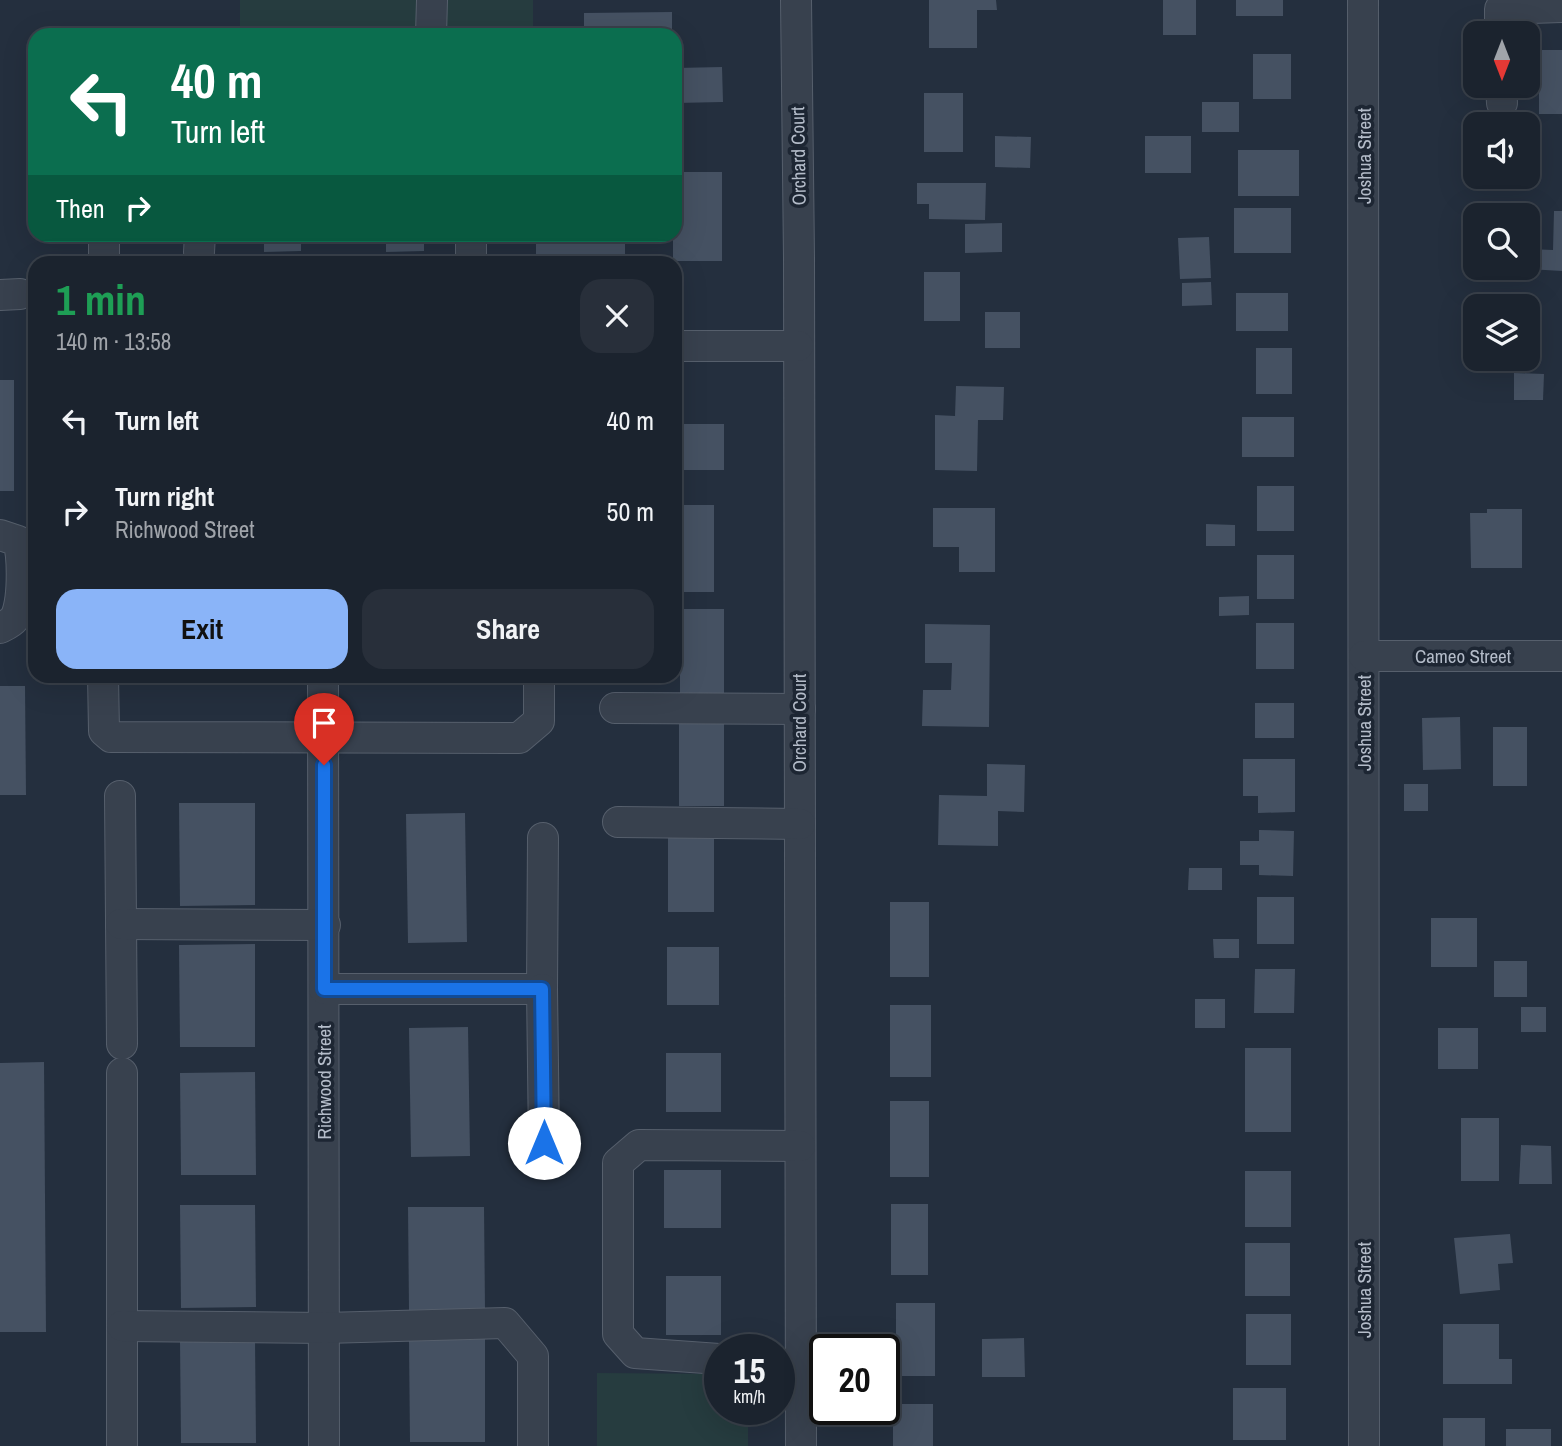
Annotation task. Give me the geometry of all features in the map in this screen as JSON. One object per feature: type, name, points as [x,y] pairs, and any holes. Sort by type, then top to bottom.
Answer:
[{"type":"street","points":[[431,28],[432,0]]},
{"type":"street","name":"Orchard Court","points":[[791,1334],[800,1146],[796,0]]},
{"type":"street","name":"Joshua Street","points":[[1363,0],[1364,1446]]},
{"type":"street","points":[[1500,21],[1500,9],[1562,7]]},
{"type":"street","points":[[682,346],[799,346]]},
{"type":"street","points":[[0,535],[18,541],[22,552],[19,607],[14,620],[0,628]]},
{"type":"street","name":"Cameo Street","points":[[1364,656],[1562,656]]},
{"type":"street","points":[[103,683],[104,731],[111,737],[324,738],[519,738],[539,721],[539,683]]},
{"type":"street","name":"Richwood Street","points":[[323,683],[324,1446]]},
{"type":"street","points":[[615,708],[800,709]]},
{"type":"street","points":[[120,796],[122,1446]]},
{"type":"street","points":[[618,822],[800,824]]},
{"type":"street","points":[[543,838],[544,1143]]},
{"type":"street","points":[[121,925],[325,925]]},
{"type":"street","points":[[324,989],[542,989]]},
{"type":"street","points":[[704,1358],[635,1353],[618,1334],[618,1163],[639,1144],[800,1146]]},
{"type":"street","points":[[122,1326],[325,1328],[505,1323],[533,1356],[533,1446]]},
{"type":"street","name":"Orchard Court","points":[[795,1400],[801,1446]]},
{"type":"green space","points":[[240,0],[533,0],[533,28],[240,28]]},
{"type":"green space","points":[[597,1373],[704,1374],[704,1425],[748,1425],[748,1446],[597,1446]]},
{"type":"building","points":[[929,0],[996,0],[997,10],[977,10],[977,48],[929,48]]},
{"type":"building","points":[[1163,0],[1196,0],[1196,35],[1163,35]]},
{"type":"building","points":[[1236,0],[1283,0],[1283,16],[1236,16]]},
{"type":"building","points":[[672,12],[672,28],[584,28],[584,13]]},
{"type":"building","points":[[1540,50],[1562,50],[1562,114],[1539,112]]},
{"type":"building","points":[[1253,54],[1291,54],[1291,99],[1253,99]]},
{"type":"building","points":[[722,67],[723,102],[682,103],[682,68]]},
{"type":"building","points":[[924,93],[963,93],[963,152],[924,152]]},
{"type":"building","points":[[1202,102],[1239,102],[1239,132],[1202,132]]},
{"type":"building","points":[[995,136],[1031,137],[1030,168],[995,167]]},
{"type":"building","points":[[1145,136],[1191,136],[1191,173],[1145,173]]},
{"type":"building","points":[[1238,150],[1299,150],[1299,196],[1238,196]]},
{"type":"building","points":[[682,172],[722,172],[722,261],[682,261],[682,256],[673,256],[673,242],[682,242]]},
{"type":"building","points":[[917,183],[986,183],[985,220],[929,219],[929,204],[917,204]]},
{"type":"building","points":[[1234,208],[1291,208],[1291,253],[1234,253]]},
{"type":"building","points":[[1554,211],[1562,211],[1562,271],[1540,270],[1540,249],[1553,250]]},
{"type":"building","points":[[1002,223],[1002,252],[965,253],[965,224]]},
{"type":"building","points":[[1209,237],[1211,278],[1180,279],[1178,238]]},
{"type":"building","points":[[264,242],[301,242],[301,251],[264,252]]},
{"type":"building","points":[[386,242],[424,242],[424,251],[386,252]]},
{"type":"building","points":[[536,242],[625,242],[625,256],[536,256]]},
{"type":"building","points":[[924,272],[960,272],[960,321],[924,321]]},
{"type":"building","points":[[1211,282],[1212,305],[1182,306],[1182,283]]},
{"type":"building","points":[[1236,293],[1288,293],[1288,331],[1236,331]]},
{"type":"building","points":[[985,312],[1020,312],[1020,348],[985,348]]},
{"type":"building","points":[[1256,348],[1292,348],[1292,394],[1256,394]]},
{"type":"building","points":[[1514,373],[1544,374],[1543,400],[1514,400]]},
{"type":"building","points":[[0,380],[14,380],[14,491],[0,491]]},
{"type":"building","points":[[956,386],[1004,387],[1003,420],[978,420],[977,471],[935,470],[935,415],[955,416]]},
{"type":"building","points":[[1242,417],[1294,417],[1294,457],[1242,457]]},
{"type":"building","points":[[682,424],[724,424],[724,470],[682,470]]},
{"type":"building","points":[[1257,486],[1294,486],[1294,531],[1257,531]]},
{"type":"building","points":[[682,505],[714,505],[714,592],[682,592]]},
{"type":"building","points":[[933,508],[995,508],[995,572],[959,572],[959,547],[933,547]]},
{"type":"building","points":[[1487,509],[1522,509],[1522,568],[1471,568],[1470,513],[1487,513]]},
{"type":"building","points":[[1206,524],[1235,525],[1235,546],[1206,546]]},
{"type":"building","points":[[1257,555],[1294,555],[1294,599],[1257,599]]},
{"type":"building","points":[[1249,596],[1249,615],[1219,616],[1219,597]]},
{"type":"building","points":[[682,609],[724,609],[724,693],[680,693]]},
{"type":"building","points":[[1256,623],[1294,623],[1294,669],[1256,669]]},
{"type":"building","points":[[925,624],[990,625],[989,727],[922,726],[923,690],[951,690],[952,663],[925,663]]},
{"type":"building","points":[[0,686],[25,686],[26,795],[0,795]]},
{"type":"building","points":[[1255,703],[1294,703],[1294,738],[1255,738]]},
{"type":"building","points":[[1460,717],[1461,769],[1423,770],[1422,718]]},
{"type":"building","points":[[679,721],[724,721],[724,806],[679,806]]},
{"type":"building","points":[[1493,727],[1527,727],[1527,786],[1493,786]]},
{"type":"building","points":[[1243,759],[1295,759],[1295,812],[1258,813],[1258,796],[1243,796]]},
{"type":"building","points":[[987,764],[1025,765],[1024,812],[998,811],[998,846],[938,845],[939,795],[987,796]]},
{"type":"building","points":[[1404,784],[1428,784],[1428,811],[1404,811]]},
{"type":"building","points":[[179,803],[255,803],[255,905],[180,906]]},
{"type":"building","points":[[465,813],[467,942],[408,943],[406,814]]},
{"type":"building","points":[[668,827],[714,827],[714,912],[668,912]]},
{"type":"building","points":[[1259,830],[1294,831],[1293,876],[1259,875],[1259,865],[1240,865],[1240,841],[1259,841]]},
{"type":"building","points":[[1189,868],[1222,868],[1222,890],[1188,890]]},
{"type":"building","points":[[1257,897],[1294,897],[1294,944],[1257,944]]},
{"type":"building","points":[[890,902],[929,902],[929,977],[890,977]]},
{"type":"building","points":[[1431,918],[1477,918],[1477,967],[1431,967]]},
{"type":"building","points":[[1213,939],[1239,939],[1239,958],[1214,958]]},
{"type":"building","points":[[255,944],[255,1047],[180,1047],[179,945]]},
{"type":"building","points":[[667,947],[719,947],[719,1005],[667,1005]]},
{"type":"building","points":[[1494,961],[1527,961],[1527,997],[1494,997]]},
{"type":"building","points":[[1255,969],[1295,969],[1294,1013],[1254,1013]]},
{"type":"building","points":[[1195,999],[1225,999],[1225,1028],[1195,1028]]},
{"type":"building","points":[[890,1005],[931,1005],[931,1077],[890,1077]]},
{"type":"building","points":[[1521,1007],[1546,1007],[1546,1032],[1521,1032]]},
{"type":"building","points":[[468,1027],[470,1156],[411,1157],[409,1028]]},
{"type":"building","points":[[1438,1028],[1478,1028],[1478,1069],[1438,1069]]},
{"type":"building","points":[[1245,1048],[1291,1048],[1291,1132],[1245,1132]]},
{"type":"building","points":[[666,1053],[721,1053],[721,1112],[666,1112]]},
{"type":"building","points":[[44,1062],[46,1332],[0,1332],[0,1063]]},
{"type":"building","points":[[255,1072],[256,1175],[181,1175],[180,1073]]},
{"type":"building","points":[[890,1101],[929,1101],[929,1177],[890,1177]]},
{"type":"building","points":[[1461,1118],[1499,1118],[1499,1181],[1461,1181]]},
{"type":"building","points":[[1521,1145],[1551,1146],[1552,1184],[1519,1184]]},
{"type":"building","points":[[664,1170],[721,1170],[721,1228],[664,1228]]},
{"type":"building","points":[[1245,1171],[1291,1171],[1291,1227],[1245,1227]]},
{"type":"building","points":[[891,1204],[928,1204],[928,1275],[891,1275]]},
{"type":"building","points":[[180,1205],[255,1205],[256,1307],[181,1308]]},
{"type":"building","points":[[408,1207],[484,1207],[485,1309],[409,1310]]},
{"type":"building","points":[[1510,1234],[1513,1263],[1498,1264],[1500,1290],[1460,1294],[1454,1238]]},
{"type":"building","points":[[1245,1243],[1290,1243],[1290,1296],[1245,1296]]},
{"type":"building","points":[[666,1276],[721,1276],[721,1334],[666,1335]]},
{"type":"building","points":[[896,1303],[935,1303],[935,1376],[900,1376],[900,1334],[896,1334]]},
{"type":"building","points":[[1246,1314],[1291,1314],[1291,1365],[1246,1365]]},
{"type":"building","points":[[1443,1324],[1499,1324],[1499,1359],[1512,1359],[1512,1384],[1443,1384]]},
{"type":"building","points":[[1024,1338],[1025,1377],[982,1377],[982,1339]]},
{"type":"building","points":[[485,1339],[485,1442],[410,1442],[409,1340]]},
{"type":"building","points":[[255,1340],[256,1443],[181,1443],[180,1341]]},
{"type":"building","points":[[1233,1388],[1286,1388],[1286,1440],[1233,1440]]},
{"type":"building","points":[[900,1404],[933,1404],[933,1446],[893,1446],[893,1425],[900,1425]]},
{"type":"building","points":[[1443,1418],[1485,1418],[1485,1446],[1443,1446]]},
{"type":"building","points":[[1506,1429],[1551,1429],[1551,1446],[1506,1446]]},
{"type":"route","points":[[324,765],[324,989],[542,989],[544,1143]]}]
